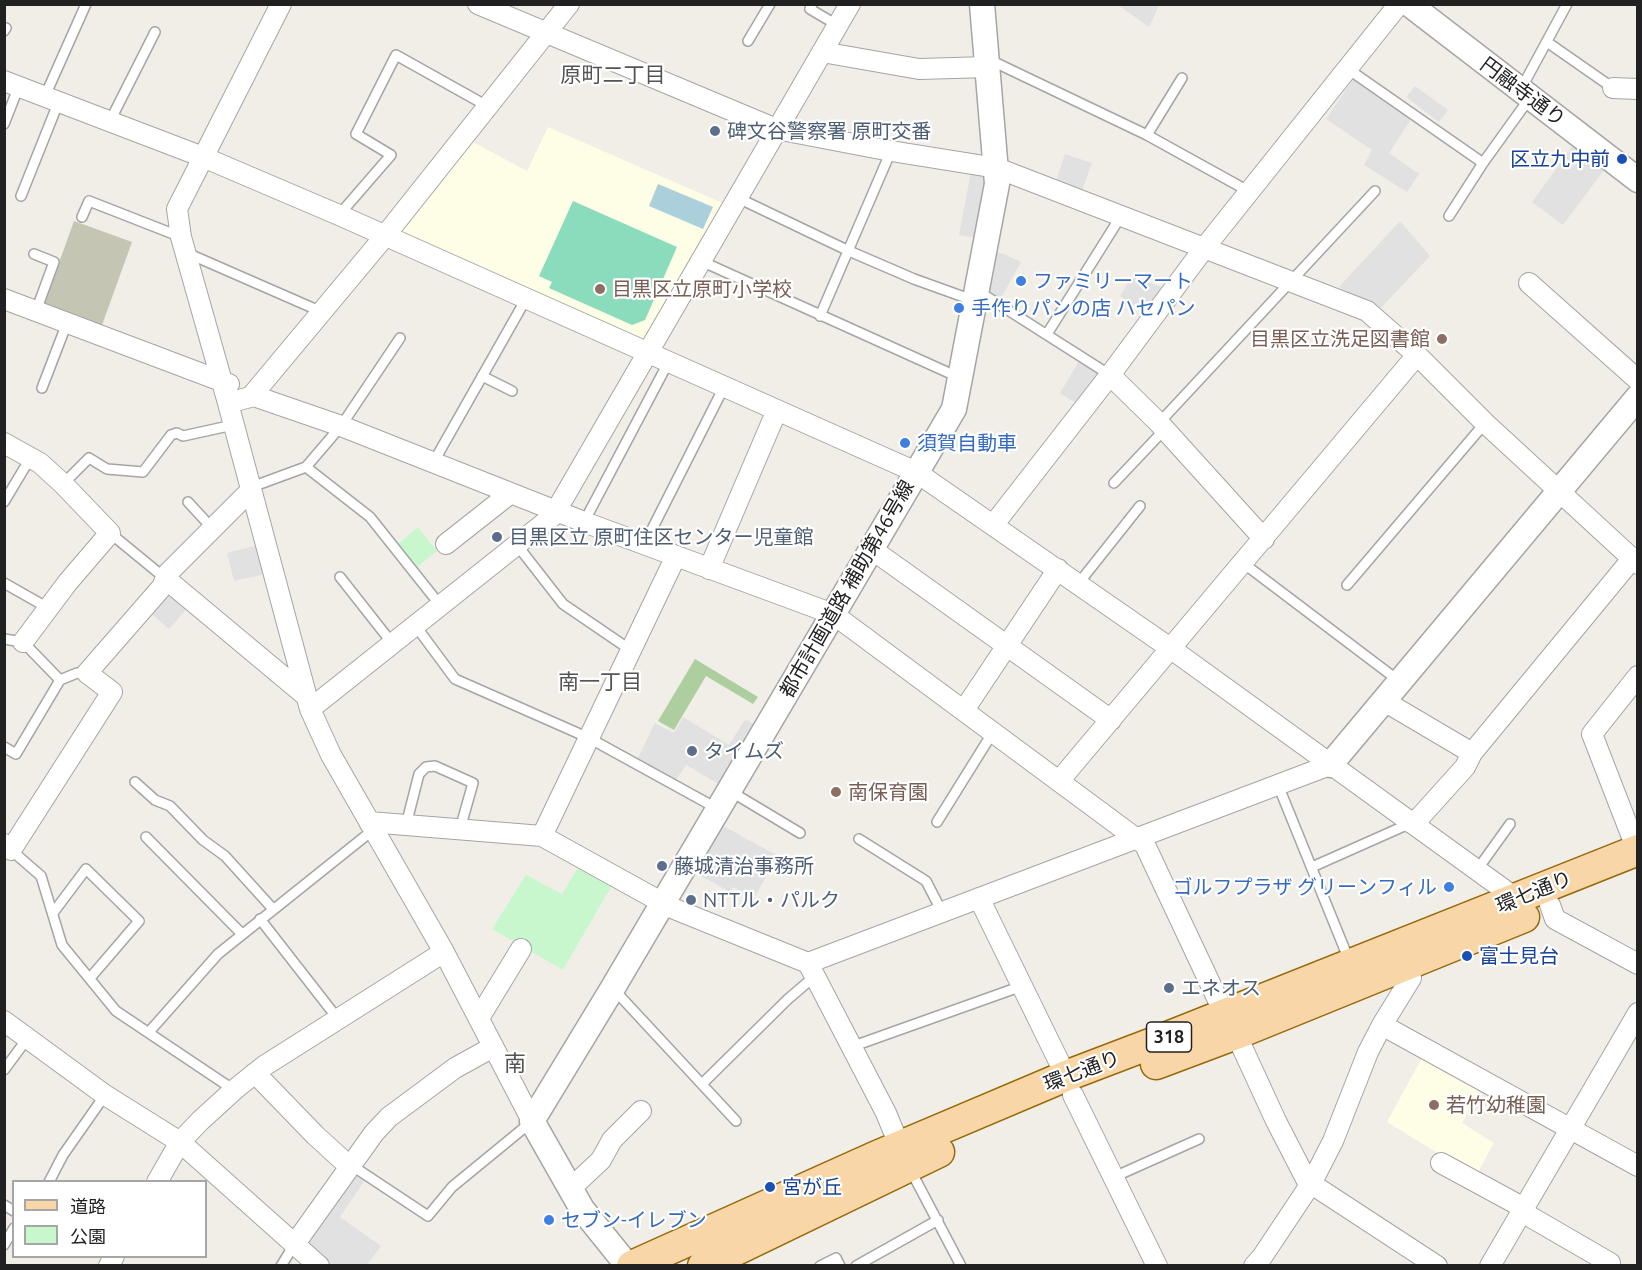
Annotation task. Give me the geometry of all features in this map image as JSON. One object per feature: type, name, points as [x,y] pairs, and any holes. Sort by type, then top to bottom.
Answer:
[{"type":"main road","name":"環七通り","points":[[1230,1024],[1351,964],[1516,898],[1637,857]]},
{"type":"main road","name":"環七通り","points":[[632,1266],[708,1253],[904,1156],[1069,1085],[1230,1024],[1409,964],[1506,926],[1550,905],[1637,857]]},
{"type":"street","points":[[281,4],[177,209],[183,245],[228,403],[307,702],[331,755],[444,952],[570,1189],[582,1209],[628,1266]]},
{"type":"street","points":[[478,4],[776,129],[997,168],[1292,280],[1367,311],[1417,355],[1485,423],[1635,562],[1472,753],[1465,767],[1420,817],[1411,823]]},
{"type":"street","points":[[228,403],[254,394],[384,236],[569,4]]},
{"type":"street","points":[[307,702],[392,643],[553,516],[850,4]]},
{"type":"street","name":"都市計画道路 補助第46号線","points":[[532,1121],[954,409],[998,184],[982,4]]},
{"type":"street","points":[[994,524],[1110,375],[1204,247],[1399,4]]},
{"type":"street","name":"円融寺通り","points":[[1421,8],[1638,180]]},
{"type":"street","points":[[822,52],[919,69],[988,63]]},
{"type":"street","points":[[11,84],[202,157],[339,215],[916,472],[1170,648],[1516,898]]},
{"type":"street","points":[[1613,88],[1638,89]]},
{"type":"street","points":[[1529,283],[1638,380]]},
{"type":"street","points":[[4,299],[341,426],[644,545],[833,614],[1145,845],[1307,1181],[1312,1182],[1437,1266]]},
{"type":"street","points":[[1059,781],[1417,355]]},
{"type":"street","points":[[1110,375],[1162,426],[1264,539]]},
{"type":"street","points":[[812,969],[942,912],[1330,765],[1638,397]]},
{"type":"street","points":[[709,569],[777,410]]},
{"type":"street","points":[[4,444],[31,458],[63,484],[110,533],[48,608],[14,640]]},
{"type":"street","points":[[8,847],[112,693],[87,673],[162,587],[168,573],[250,491]]},
{"type":"street","points":[[446,544],[509,493]]},
{"type":"street","points":[[870,548],[1111,720]]},
{"type":"street","points":[[542,836],[676,556]]},
{"type":"street","points":[[964,710],[1058,570]]},
{"type":"street","points":[[166,579],[307,702]]},
{"type":"street","points":[[1637,857],[1592,734],[1638,676]]},
{"type":"street","points":[[1384,701],[1472,753]]},
{"type":"street","points":[[371,826],[406,825],[542,836],[672,908],[812,969],[886,1113],[904,1156]]},
{"type":"street","points":[[979,898],[1157,1266]]},
{"type":"street","points":[[1550,905],[1555,919],[1638,964]]},
{"type":"street","points":[[478,1017],[521,949]]},
{"type":"street","points":[[158,1180],[180,1142],[200,1120],[255,1073],[444,952]]},
{"type":"street","points":[[1254,1266],[1312,1182],[1333,1141],[1368,1053],[1411,978],[1409,964]]},
{"type":"street","points":[[4,1021],[105,1095],[180,1142],[319,1266]]},
{"type":"street","points":[[1490,1266],[1635,1022]]},
{"type":"street","points":[[1382,1025],[1638,1166]]},
{"type":"street","points":[[294,1245],[374,1133],[389,1117],[455,1068],[493,1047]]},
{"type":"street","points":[[255,1073],[315,1135],[351,1166]]},
{"type":"street","points":[[570,1189],[601,1160],[612,1140],[641,1111]]},
{"type":"street","points":[[1441,1163],[1611,1263]]},
{"type":"lane","points":[[21,196],[52,98],[86,4]]},
{"type":"lane","points":[[748,41],[770,4]]},
{"type":"lane","points":[[812,4],[810,9],[837,25]]},
{"type":"lane","points":[[1449,216],[1526,93],[1547,42],[1567,4]]},
{"type":"lane","points":[[110,121],[155,32]]},
{"type":"lane","points":[[1547,42],[1613,88]]},
{"type":"lane","points":[[339,215],[391,155],[356,134],[396,55],[487,106]]},
{"type":"lane","points":[[988,63],[1147,135],[1250,192]]},
{"type":"lane","points":[[1348,69],[1484,163]]},
{"type":"lane","points":[[1147,135],[1182,78]]},
{"type":"lane","points":[[4,124],[11,84]]},
{"type":"lane","points":[[820,316],[891,151]]},
{"type":"lane","points":[[1114,483],[1292,280],[1375,191]]},
{"type":"lane","points":[[738,198],[914,279],[976,296],[1047,334],[1110,375]]},
{"type":"lane","points":[[82,217],[89,201],[322,312]]},
{"type":"lane","points":[[1047,334],[1121,216]]},
{"type":"lane","points":[[34,254],[54,262],[36,311]]},
{"type":"lane","points":[[701,261],[960,378]]},
{"type":"lane","points":[[433,463],[526,299]]},
{"type":"lane","points":[[42,388],[67,323]]},
{"type":"lane","points":[[250,491],[257,485],[306,467],[341,426],[400,338]]},
{"type":"lane","points":[[584,522],[668,363]]},
{"type":"lane","points":[[482,376],[512,391]]},
{"type":"lane","points":[[644,545],[724,387]]},
{"type":"lane","points":[[1347,585],[1485,423]]},
{"type":"lane","points":[[63,484],[89,458],[107,469],[143,472],[171,435],[177,433],[183,436],[233,425]]},
{"type":"lane","points":[[4,502],[31,458]]},
{"type":"lane","points":[[306,467],[370,517],[440,605]]},
{"type":"lane","points":[[188,502],[212,528]]},
{"type":"lane","points":[[1078,584],[1140,506]]},
{"type":"lane","points":[[110,533],[166,579]]},
{"type":"lane","points":[[517,545],[563,604],[632,651]]},
{"type":"lane","points":[[1243,563],[1400,682]]},
{"type":"lane","points":[[340,578],[392,643]]},
{"type":"lane","points":[[4,583],[48,608]]},
{"type":"lane","points":[[415,625],[455,678],[800,833]]},
{"type":"lane","points":[[14,640],[60,680]]},
{"type":"lane","points":[[4,747],[16,754],[60,680],[77,673],[87,673]]},
{"type":"lane","points":[[937,822],[993,732]]},
{"type":"lane","points":[[406,825],[419,774],[426,767],[435,766],[473,783],[460,829]]},
{"type":"lane","points":[[135,782],[155,800],[170,806],[203,840],[225,856],[273,909]]},
{"type":"lane","points":[[1278,784],[1351,964]]},
{"type":"lane","points":[[1312,867],[1411,823]]},
{"type":"lane","points":[[1477,870],[1510,824]]},
{"type":"lane","points":[[149,1032],[218,954],[371,826]]},
{"type":"lane","points":[[146,837],[242,934]]},
{"type":"lane","points":[[860,839],[926,881],[942,912]]},
{"type":"lane","points":[[8,847],[41,876],[62,945],[116,1011],[234,1090]]},
{"type":"lane","points":[[52,913],[86,869],[139,921],[90,978]]},
{"type":"lane","points":[[260,920],[338,1019]]},
{"type":"lane","points":[[702,1084],[788,999],[812,969]]},
{"type":"lane","points":[[851,1047],[1022,986]]},
{"type":"lane","points":[[611,991],[619,995],[736,1121]]},
{"type":"lane","points":[[4,1070],[27,1039]]},
{"type":"lane","points":[[50,1180],[63,1155],[105,1095]]},
{"type":"lane","points":[[351,1166],[428,1216],[452,1187],[532,1121]]},
{"type":"lane","points":[[1114,1177],[1199,1139]]},
{"type":"lane","points":[[904,1156],[962,1266]]},
{"type":"lane","points":[[856,1266],[938,1220]]},
{"type":"lane","points":[[4,1245],[12,1231]]},
{"type":"lane","points":[[281,1266],[294,1245]]},
{"type":"lane","points":[[820,1266],[836,1258],[840,1266]]},
{"type":"shaded area","points":[[1118,5],[1159,5],[1149,27]]},
{"type":"shaded area","points":[[1353,79],[1412,118],[1389,153],[1419,174],[1407,192],[1364,165],[1372,150],[1326,119]]},
{"type":"shaded area","points":[[1415,86],[1448,110],[1439,122],[1406,97]]},
{"type":"shaded area","name":"目黒区立原町小学校","points":[[548,127],[727,205],[646,343],[398,235],[469,140],[527,171]]},
{"type":"shaded area","points":[[1575,143],[1607,166],[1563,225],[1532,202]]},
{"type":"shaded area","points":[[1065,154],[1092,163],[1081,193],[1055,184]]},
{"type":"shaded area","points":[[971,172],[989,175],[977,238],[959,235]]},
{"type":"shaded area","points":[[74,221],[132,242],[101,328],[43,307]]},
{"type":"shaded area","points":[[1400,221],[1430,256],[1377,312],[1339,287]]},
{"type":"shaded area","points":[[993,252],[1004,254],[1021,262],[1001,298],[986,290]]},
{"type":"shaded area","points":[[1132,276],[1166,289],[1148,315],[1120,296]]},
{"type":"shaded area","points":[[1079,361],[1101,375],[1077,404],[1060,393]]},
{"type":"shaded area","points":[[258,545],[265,574],[234,581],[227,553]]},
{"type":"shaded area","points":[[173,590],[190,605],[169,629],[146,609]]},
{"type":"shaded area","name":"タイムズ","points":[[683,717],[729,745],[744,721],[747,720],[758,727],[722,786],[686,765],[675,781],[638,758],[655,723],[674,733]]},
{"type":"shaded area","points":[[720,824],[778,856],[754,898],[733,887],[730,892],[692,871]]},
{"type":"shaded area","name":"若竹幼稚園","points":[[1424,1054],[1482,1087],[1462,1123],[1494,1143],[1478,1172],[1474,1169],[1472,1174],[1387,1122]]},
{"type":"shaded area","points":[[352,1171],[365,1180],[340,1217],[381,1246],[367,1265],[325,1265],[300,1246]]},
{"type":"green space","points":[[573,201],[677,247],[645,320],[632,325],[549,288],[552,282],[539,276]]},
{"type":"green space","points":[[418,527],[437,551],[416,568],[398,544]]},
{"type":"green space","points":[[695,659],[758,697],[753,704],[706,676],[674,730],[658,721]]},
{"type":"green space","points":[[582,861],[615,880],[563,970],[492,929],[526,875],[562,894]]},
{"type":"water","points":[[658,184],[713,207],[703,229],[649,206]]},
{"type":"place","name":"碑文谷警察署 原町交番","points":[[715,131]]},
{"type":"place","name":"区立九中前","points":[[1622,159]]},
{"type":"place","name":"ファミリーマート","points":[[1021,281]]},
{"type":"place","name":"目黒区立原町小学校","points":[[600,289]]},
{"type":"place","name":"手作りパンの店 ハセパン","points":[[959,308]]},
{"type":"place","name":"目黒区立洗足図書館","points":[[1442,339]]},
{"type":"place","name":"須賀自動車","points":[[905,443]]},
{"type":"place","name":"目黒区立 原町住区センター児童館","points":[[497,537]]},
{"type":"place","name":"タイムズ","points":[[692,751]]},
{"type":"place","name":"南保育園","points":[[836,792]]},
{"type":"place","name":"藤城清治事務所","points":[[662,866]]},
{"type":"place","name":"ゴルフプラザ グリーンフィル","points":[[1449,887]]},
{"type":"place","name":"NTTル・パルク","points":[[691,900]]},
{"type":"place","name":"富士見台","points":[[1467,956]]},
{"type":"place","name":"エネオス","points":[[1169,988]]},
{"type":"place","name":"若竹幼稚園","points":[[1434,1105]]},
{"type":"place","name":"宮が丘","points":[[770,1187]]},
{"type":"place","name":"セブン-イレブン","points":[[549,1220]]},
{"type":"district","name":"原町二丁目","points":[[613,75]]},
{"type":"district","name":"南一丁目","points":[[600,682]]},
{"type":"district","name":"南","points":[[515,1064]]}]
